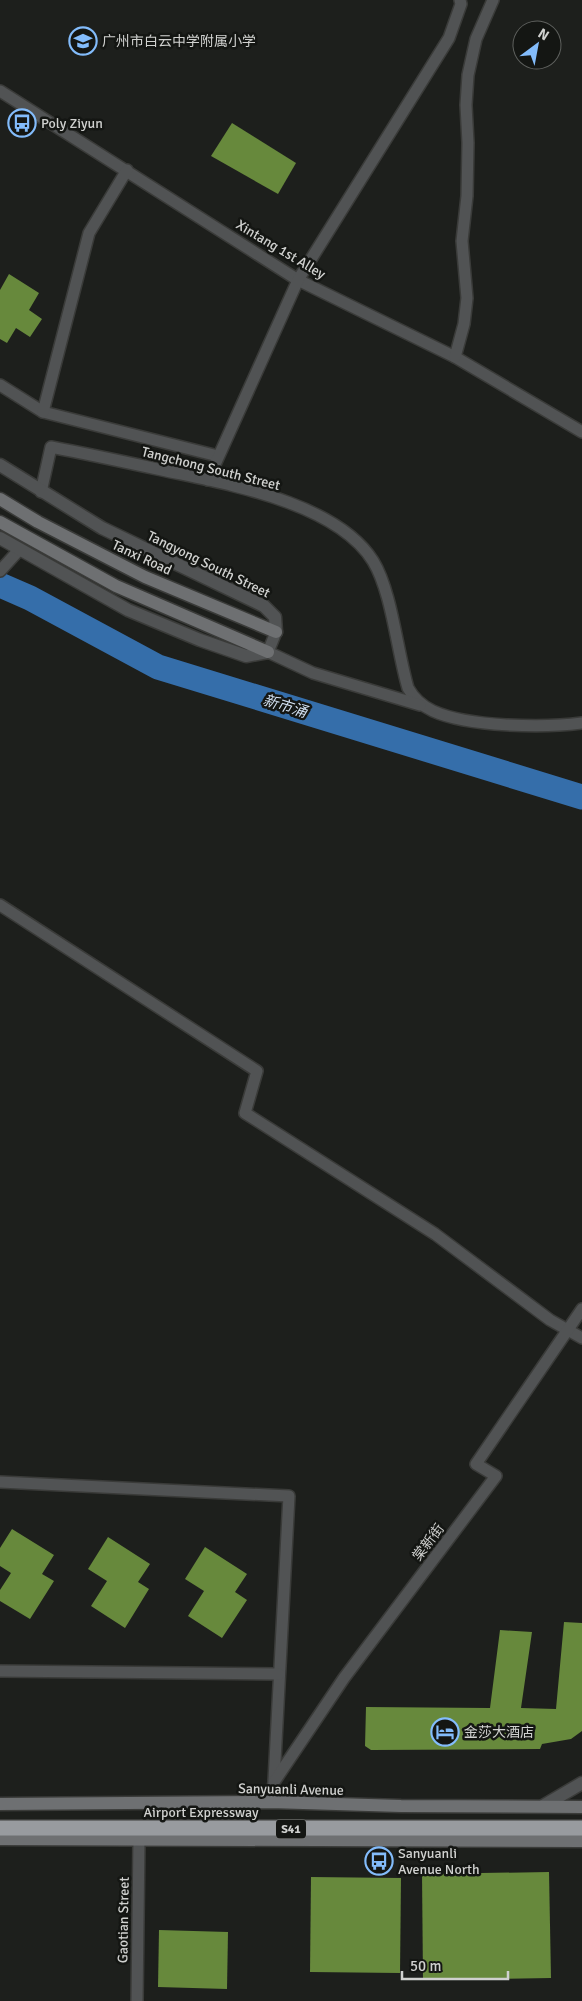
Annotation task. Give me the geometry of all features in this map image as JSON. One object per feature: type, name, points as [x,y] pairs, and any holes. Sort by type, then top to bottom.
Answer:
[{"type":"highway","name":"Airport Expressway","points":[[0,1828],[582,1828]]},
{"type":"main road","name":"Tanxi Road","points":[[0,499],[38,522],[145,577],[276,632]]},
{"type":"main road","points":[[0,522],[116,586],[268,652]]},
{"type":"main road","name":"Sanyuanli Avenue","points":[[0,1804],[271,1802],[401,1806],[582,1807]]},
{"type":"main road","points":[[0,1839],[582,1841]]},
{"type":"street","points":[[208,480],[298,280],[449,38],[461,4],[460,0]]},
{"type":"street","points":[[455,357],[464,324],[466,298],[462,242],[467,196],[468,143],[466,106],[468,75],[476,38],[493,0]]},
{"type":"street","name":"Xintang 1st Alley","points":[[0,91],[298,280],[455,357],[582,432]]},
{"type":"street","points":[[43,412],[89,233],[127,170]]},
{"type":"street","points":[[0,385],[43,412],[218,456]]},
{"type":"street","name":"Tangchong South Street","points":[[41,492],[51,447],[258,492],[309,511],[341,529],[367,552],[374,563],[384,588],[408,688],[417,701],[447,716],[486,723],[552,726],[582,723]]},
{"type":"street","name":"Tangyong South Street","points":[[0,466],[102,528],[264,606],[275,617],[276,632]]},
{"type":"street","points":[[0,538],[128,610],[200,640],[246,656],[268,652],[313,673],[424,706]]},
{"type":"street","points":[[1,570],[19,550]]},
{"type":"street","points":[[268,652],[276,632]]},
{"type":"street","points":[[0,905],[257,1071],[245,1113],[435,1234],[550,1320],[582,1338]]},
{"type":"street","name":"棠新街","points":[[271,1802],[274,1782],[344,1678],[496,1476],[476,1464],[569,1331],[582,1309]]},
{"type":"street","points":[[0,1482],[289,1496],[274,1782]]},
{"type":"street","points":[[0,1670],[279,1674]]},
{"type":"street","points":[[543,1806],[582,1783]]},
{"type":"street","name":"Gaotian Street","points":[[137,2001],[139,1840]]},
{"type":"building","points":[[232,123],[296,163],[278,194],[211,156]]},
{"type":"building","points":[[9,274],[39,293],[29,310],[42,319],[30,337],[16,328],[7,343],[0,339],[0,290]]},
{"type":"building","points":[[12,1529],[54,1555],[42,1574],[54,1581],[30,1619],[0,1601],[0,1590],[11,1573],[0,1566],[0,1548]]},
{"type":"building","points":[[108,1537],[150,1564],[138,1582],[149,1589],[125,1628],[91,1606],[107,1581],[88,1569]]},
{"type":"building","points":[[205,1547],[247,1574],[235,1592],[247,1600],[222,1638],[188,1616],[204,1591],[185,1579]]},
{"type":"building","points":[[564,1622],[582,1623],[582,1731],[571,1739],[542,1744],[540,1749],[371,1750],[365,1746],[366,1707],[490,1708],[500,1630],[532,1632],[521,1708],[556,1709]]},
{"type":"building","points":[[549,1872],[551,1978],[423,1980],[422,1874]]},
{"type":"building","points":[[311,1877],[401,1878],[400,1973],[310,1972]]},
{"type":"building","points":[[159,1930],[228,1932],[227,1989],[158,1987]]},
{"type":"waterway","name":"新市涌","points":[[0,585],[30,598],[158,667],[582,797]]},
{"type":"place","name":"广州市白云中学附属小学","points":[[83,41]]},
{"type":"place","name":"Poly Ziyun","points":[[22,123]]},
{"type":"place","name":"金莎大酒店","points":[[445,1732]]},
{"type":"place","name":"Sanyuanli Avenue North","points":[[379,1861]]}]
